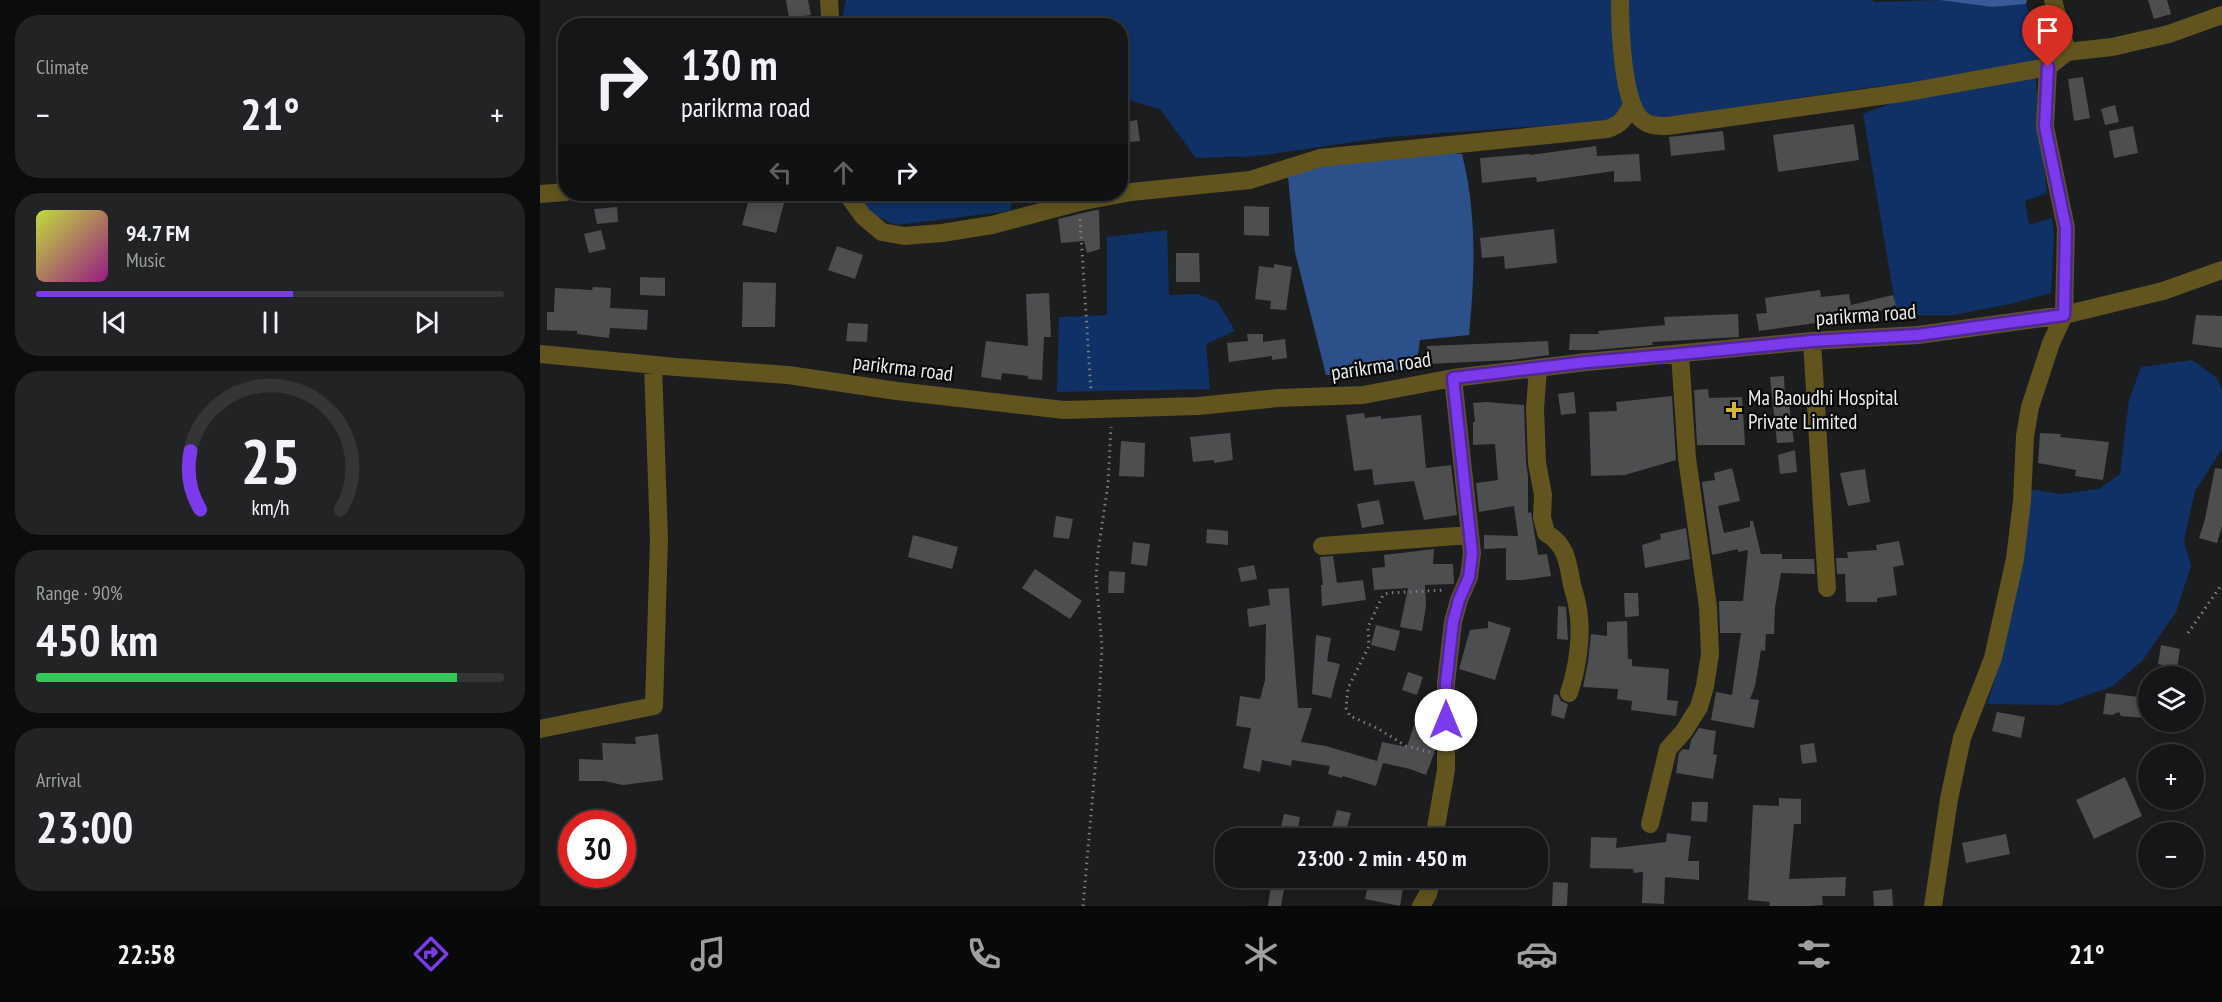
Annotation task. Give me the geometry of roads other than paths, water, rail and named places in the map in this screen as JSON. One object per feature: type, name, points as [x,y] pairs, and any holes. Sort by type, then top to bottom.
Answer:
[{"type":"street","points":[[829,18],[830,0]]},
{"type":"street","points":[[1620,0],[1620,30],[1632,105],[1641,119],[1652,125],[1667,126],[1908,92],[2048,67],[2067,52],[2112,47],[2169,34],[2222,15]]},
{"type":"street","points":[[2053,0],[2067,52]]},
{"type":"street","points":[[1933,906],[1949,799],[1962,738],[1994,658],[2015,559],[2022,501],[2025,436],[2030,407],[2051,343],[2064,315],[2066,228],[2045,127],[2048,67]]},
{"type":"street","points":[[1128,193],[1250,180],[1320,158],[1607,129],[1618,126],[1632,105]]},
{"type":"street","points":[[540,194],[558,193]]},
{"type":"street","points":[[852,201],[863,216],[882,232],[904,236],[992,225],[1084,201]]},
{"type":"street","name":"parikrma road","points":[[540,354],[788,375],[897,391],[1064,410],[1198,406],[1278,398],[1363,395],[1453,378],[1538,368],[1812,341],[1918,335],[2064,315],[2163,291],[2222,270]]},
{"type":"street","points":[[1812,341],[1827,588]]},
{"type":"street","points":[[1650,824],[1668,749],[1684,731],[1700,707],[1710,654],[1708,607],[1687,458],[1680,354]]},
{"type":"street","points":[[540,729],[654,706],[660,539],[653,365]]},
{"type":"street","points":[[1538,368],[1535,409],[1537,463],[1543,495],[1542,517],[1546,533],[1557,539],[1567,560],[1578,605],[1579,645],[1574,678],[1569,693]]},
{"type":"street","points":[[1436,828],[1446,771],[1446,683],[1453,622],[1469,577],[1472,553],[1453,378]]},
{"type":"street","points":[[1322,546],[1470,535]]},
{"type":"street","points":[[1421,906],[1430,888]]},
{"type":"place","name":"Ma Baoudhi Hospital Private Limited","points":[[1734,410]]}]
